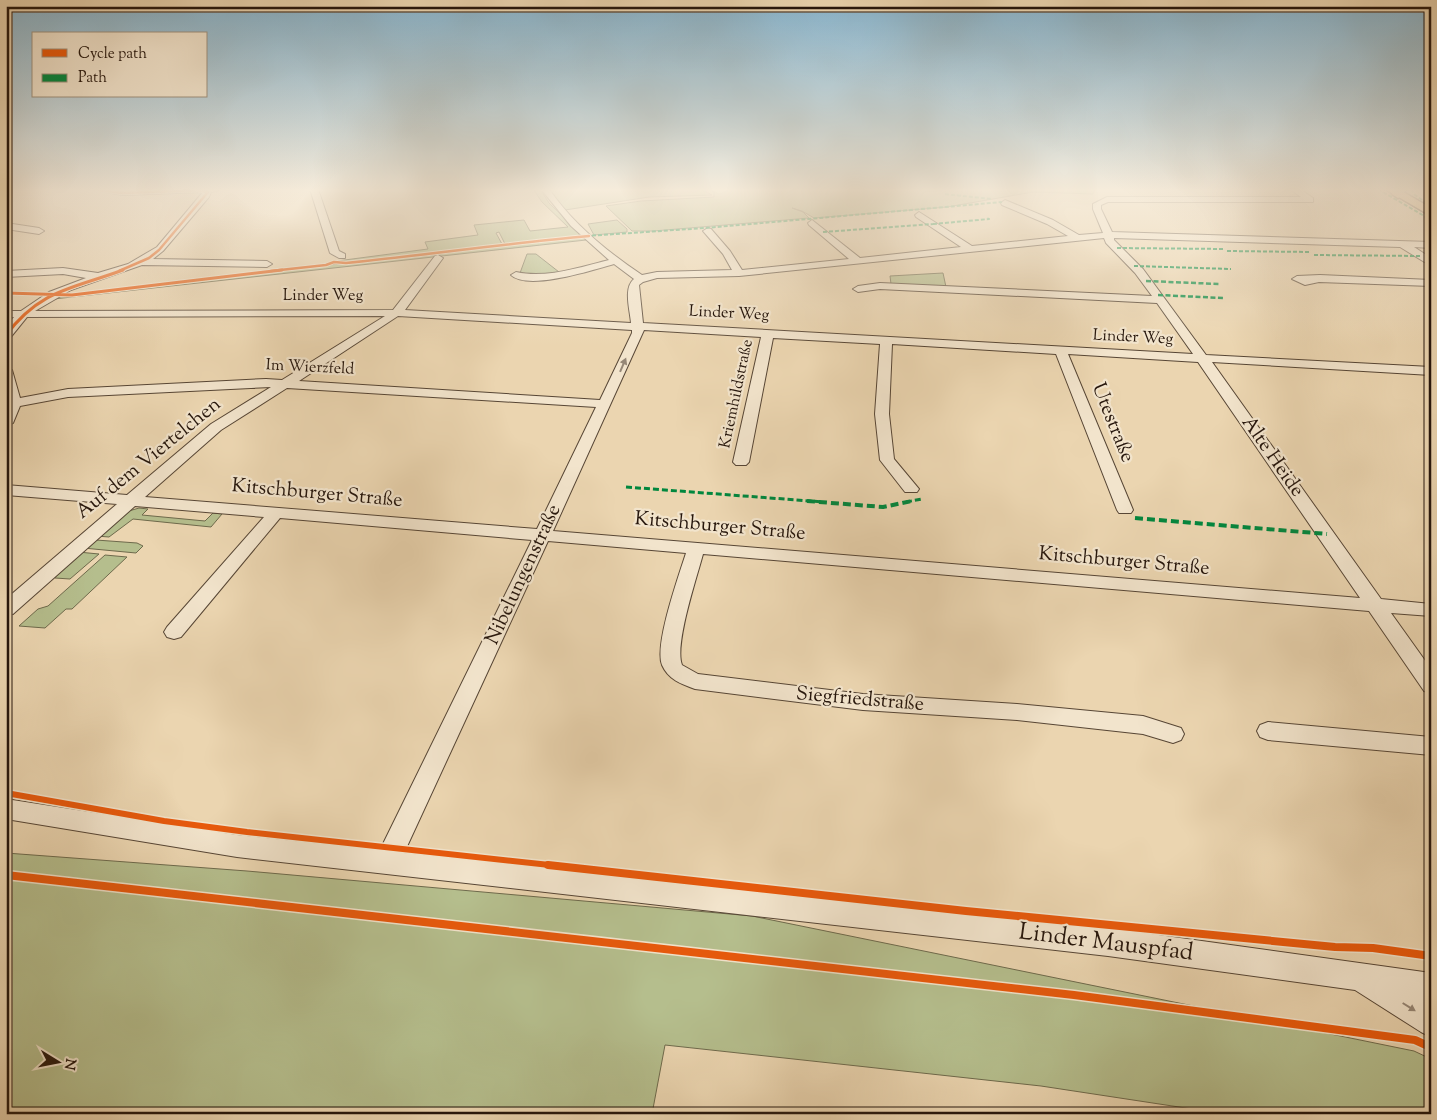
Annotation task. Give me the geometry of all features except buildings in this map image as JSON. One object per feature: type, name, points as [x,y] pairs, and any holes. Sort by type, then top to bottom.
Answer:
[{"type":"street","points":[[6,335],[24,314],[59,291],[141,262],[166,241]]},
{"type":"street","points":[[331,241],[335,253],[342,256]]},
{"type":"street","points":[[595,241],[637,281],[657,275],[739,273],[1045,241]]},
{"type":"street","points":[[716,241],[739,273]]},
{"type":"street","points":[[835,241],[857,260]]},
{"type":"street","points":[[958,241],[970,249]]},
{"type":"street","name":"Alte Heide","points":[[1109,241],[1139,271],[1161,300],[1431,685]]},
{"type":"street","points":[[1313,241],[1431,245]]},
{"type":"street","points":[[1402,244],[1431,263]]},
{"type":"street","name":"Auf dem Viertelchen","points":[[6,609],[216,427],[386,322],[396,313],[438,258]]},
{"type":"street","points":[[141,262],[267,264]]},
{"type":"street","points":[[516,276],[538,278],[616,262]]},
{"type":"street","points":[[6,274],[63,271],[99,277]]},
{"type":"street","points":[[1320,278],[1431,282]]},
{"type":"street","name":"Nibelungenstraße","points":[[388,861],[638,333],[637,281]]},
{"type":"street","points":[[858,289],[880,286],[1161,300]]},
{"type":"street","name":"Linder Weg","points":[[6,314],[396,313],[638,325],[1431,371]]},
{"type":"street","name":"Kriemhildstraße","points":[[741,462],[768,333]]},
{"type":"street","points":[[886,340],[882,414],[887,460],[911,489]]},
{"type":"street","name":"Utestraße","points":[[1062,350],[1125,510]]},
{"type":"street","points":[[6,370],[14,394],[13,414],[6,423]]},
{"type":"street","name":"Im Wierzfeld","points":[[14,403],[68,393],[285,383],[605,404]]},
{"type":"street","name":"Kitschburger Straße","points":[[6,490],[1431,610]]},
{"type":"street","points":[[174,632],[276,514]]},
{"type":"street","name":"Siegfriedstraße","points":[[696,547],[672,640],[670,658],[671,664],[678,673],[695,681],[863,702],[1017,712],[1143,725],[1173,734]]},
{"type":"street","points":[[1268,731],[1431,746]]},
{"type":"street","name":"Linder Mauspfad","points":[[6,809],[69,821],[237,846],[388,861],[1108,942],[1431,987]]},
{"type":"street","points":[[1356,976],[1431,1022]]},
{"type":"green space","points":[[501,241],[502,244],[414,256],[341,263],[337,261],[428,249],[425,242]]},
{"type":"green space","points":[[504,241],[575,241],[54,299],[57,297],[336,264],[434,255],[510,244],[505,244]]},
{"type":"green space","points":[[527,254],[536,254],[559,272],[546,275],[520,273]]},
{"type":"green space","points":[[943,273],[946,287],[891,284],[890,276]]},
{"type":"green space","points":[[139,508],[148,509],[142,515],[205,521],[213,513],[222,514],[211,527],[133,519],[109,537],[96,536],[122,513]]},
{"type":"green space","points":[[96,540],[137,543],[143,546],[136,553],[83,548]]},
{"type":"green space","points":[[78,552],[99,554],[70,579],[55,578],[53,574]]},
{"type":"green space","points":[[105,555],[127,557],[72,609],[66,609],[45,628],[19,626],[38,609],[48,606]]},
{"type":"green space","points":[[6,853],[247,871],[752,916],[1414,1051],[1431,1059],[1431,1114],[1225,1114],[1041,1086],[665,1045],[652,1114],[6,1114]]},
{"type":"marked path","points":[[1117,248],[1225,249]]},
{"type":"marked path","points":[[1227,251],[1310,252]]},
{"type":"marked path","points":[[1314,255],[1420,256]]},
{"type":"marked path","points":[[1134,266],[1231,269]]},
{"type":"marked path","points":[[1146,281],[1219,284]]},
{"type":"marked path","points":[[1158,295],[1223,298]]},
{"type":"marked path","points":[[626,487],[883,507],[922,499]]},
{"type":"marked path","points":[[1135,518],[1327,534]]},
{"type":"cycle path","points":[[6,335],[20,317],[36,303],[72,286],[130,267],[149,258],[167,241]]},
{"type":"cycle path","points":[[6,293],[72,295],[326,265],[334,262],[346,263],[420,256],[526,241]]},
{"type":"cycle path","points":[[6,793],[164,821],[247,832],[966,911],[1335,947],[1373,948],[1431,956]]},
{"type":"cycle path","points":[[6,875],[1074,995],[1415,1040],[1428,1046],[1431,1039]]}]
